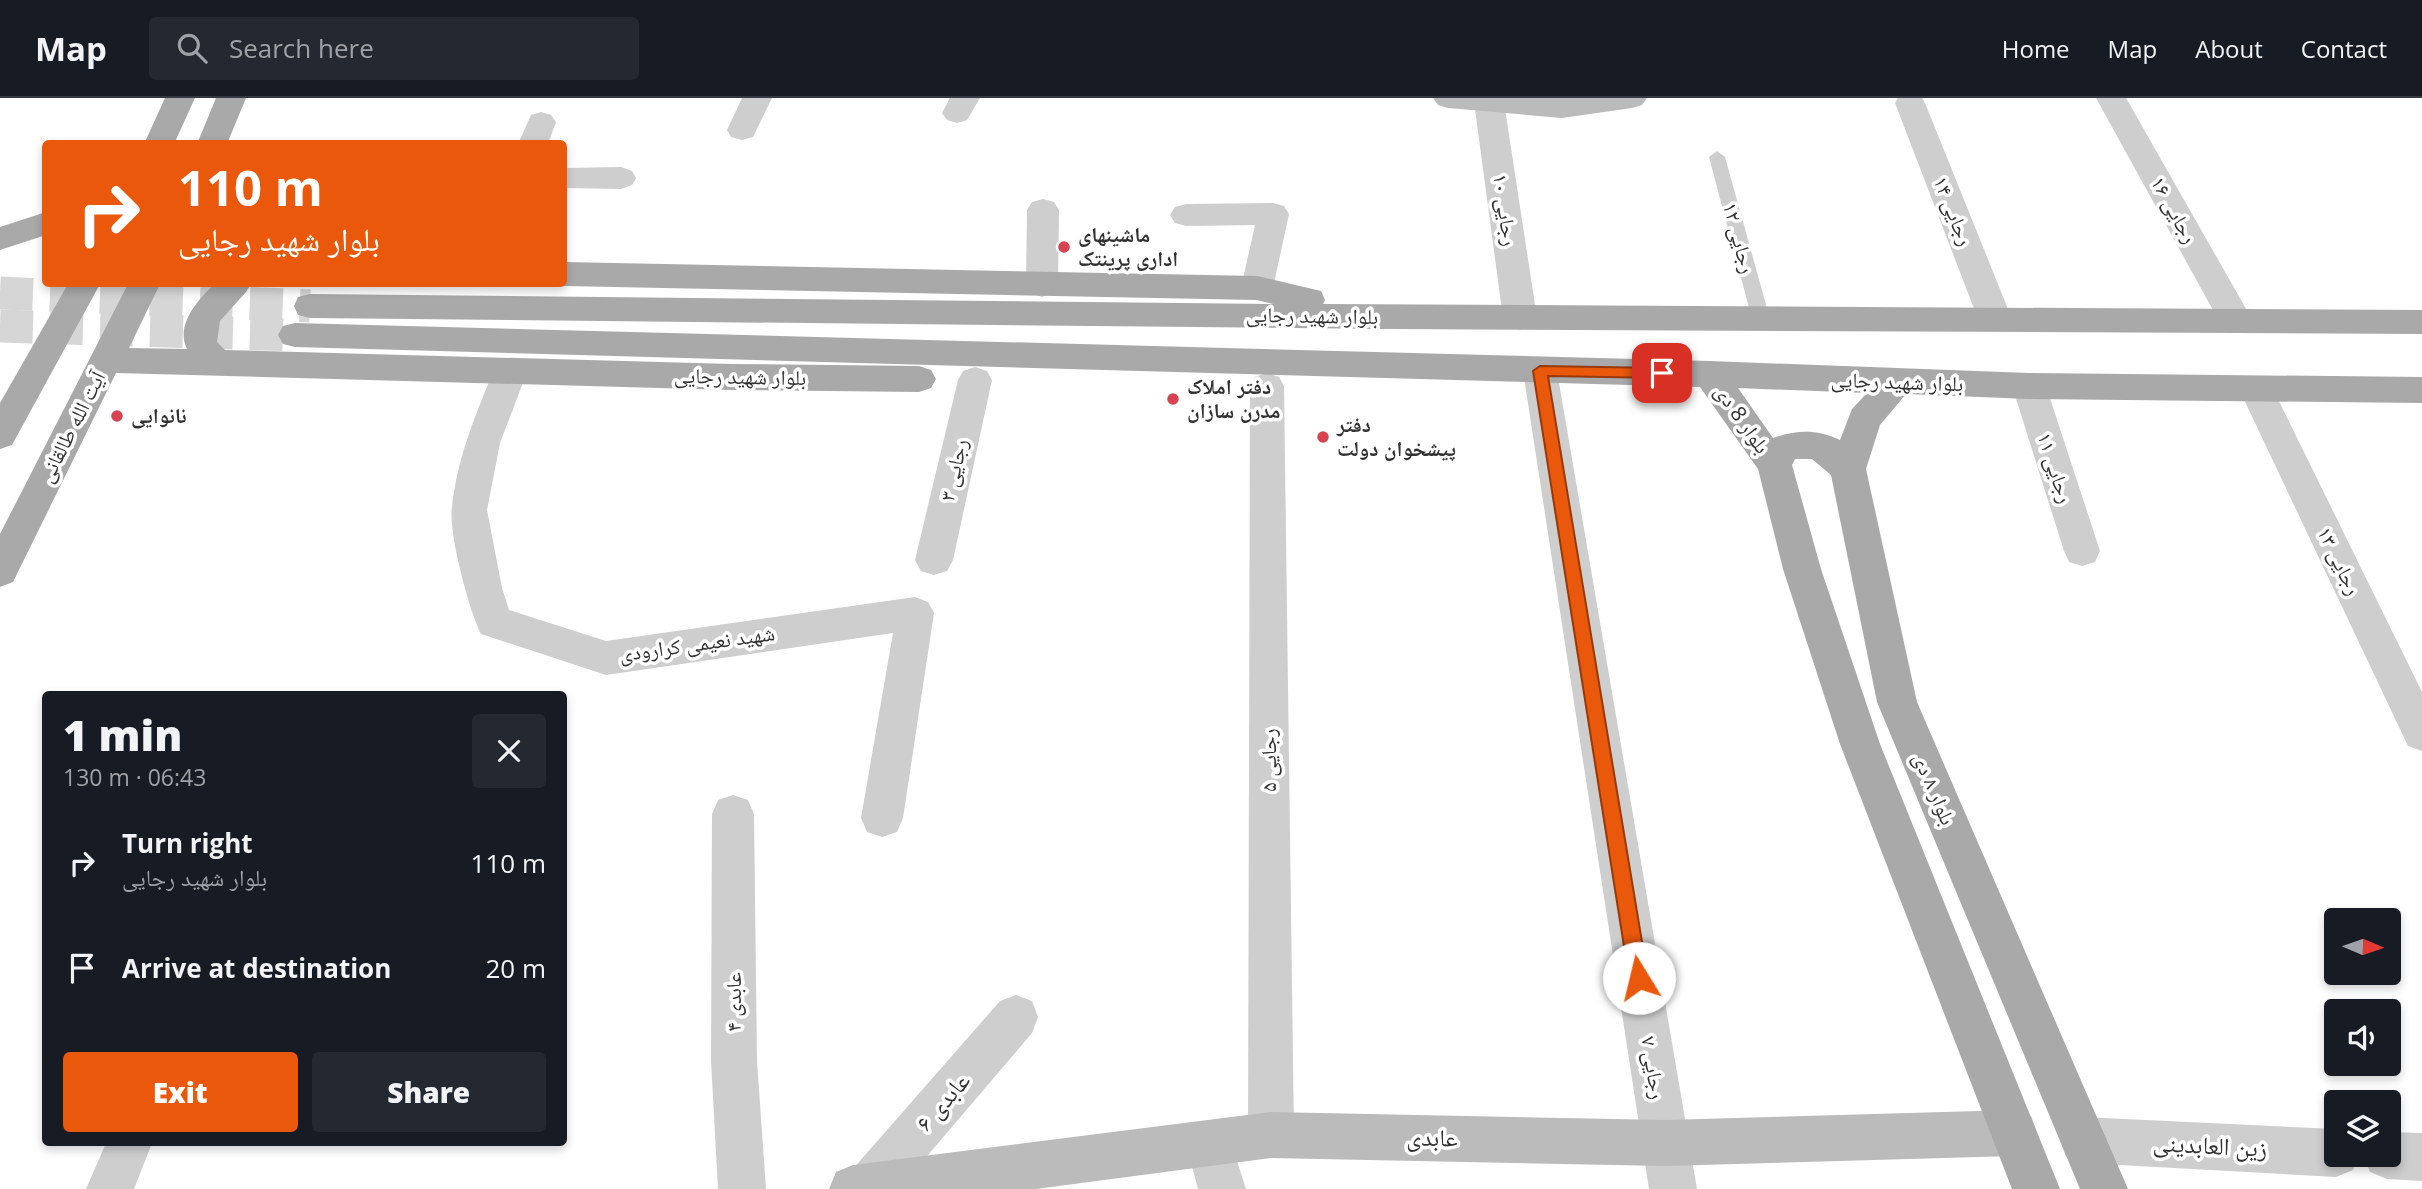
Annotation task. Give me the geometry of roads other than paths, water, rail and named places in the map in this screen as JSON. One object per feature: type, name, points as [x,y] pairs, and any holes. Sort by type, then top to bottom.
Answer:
[{"type":"main road","points":[[161,140],[180,98]]},
{"type":"main road","points":[[214,140],[231,98]]},
{"type":"main road","points":[[0,239],[42,224]]},
{"type":"main road","name":"بلوار شهید رجایی","points":[[567,274],[1257,288],[1389,317]]},
{"type":"main road","points":[[0,435],[82,287]]},
{"type":"main road","name":"آیت الله طالقانی","points":[[0,571],[142,287]]},
{"type":"main road","points":[[215,362],[201,345],[200,329],[217,300],[231,287]]},
{"type":"main road","name":"بلوار شهید رجایی","points":[[2422,321],[1389,317],[303,321],[1373,366],[1710,374],[2029,386],[2422,390]]},
{"type":"main road","name":"بلوار شهید رجایی","points":[[106,360],[510,372],[1267,386],[1285,386],[1373,366]]},
{"type":"main road","name":"بلوار 8 دی","points":[[1710,374],[1774,464]]},
{"type":"main road","name":"بلوار ۸ دی","points":[[1897,382],[1864,419],[1848,469],[1897,702],[2104,1189]]},
{"type":"main road","points":[[1848,469],[1832,451],[1807,442],[1784,448],[1774,464],[1802,569],[1860,744],[2036,1189]]},
{"type":"street","points":[[742,130],[757,98]]},
{"type":"street","points":[[1448,98],[1562,108],[1632,98]]},
{"type":"street","name":"رجایی ۱۶","points":[[2111,98],[2236,321]]},
{"type":"street","name":"رجایی ۱۰","points":[[1489,102],[1520,318]]},
{"type":"street","name":"رجایی ۱۴","points":[[1910,103],[1995,319]]},
{"type":"street","points":[[567,178],[621,178]]},
{"type":"street","points":[[1042,285],[1043,209]]},
{"type":"street","points":[[1186,215],[1273,214],[1257,288]]},
{"type":"street","name":"رجایی ۷","points":[[1540,371],[1673,1189]]},
{"type":"street","name":"شهید نعیمی کرارودی","points":[[510,372],[482,443],[470,510],[483,587],[494,622],[606,658],[915,612],[882,818]]},
{"type":"street","name":"رجایی ۳","points":[[934,560],[975,380]]},
{"type":"street","name":"رجایی ۵","points":[[1267,386],[1271,1135]]},
{"type":"street","name":"رجایی ۱۱","points":[[2029,386],[2081,551]]},
{"type":"street","name":"رجایی ۱۳","points":[[2256,389],[2422,733]]},
{"type":"street","name":"عابدی ۴","points":[[733,814],[734,1060],[742,1189]]},
{"type":"street","name":"عابدی ۶","points":[[861,1188],[1016,1017]]},
{"type":"street","name":"عابدی","points":[[861,1188],[1271,1135],[1665,1143],[2014,1133]]},
{"type":"street","name":"زین العابدینی","points":[[2083,1140],[2324,1152]]},
{"type":"street","points":[[1209,1144],[1222,1189]]},
{"type":"street","points":[[110,1189],[128,1146]]},
{"type":"street","points":[[2401,1156],[2422,1157]]},
{"type":"lane","name":"رجایی ۱۲","points":[[1717,156],[1761,319]]},
{"type":"tunnel","points":[[0,293],[310,306]]},
{"type":"tunnel","points":[[0,326],[295,335]]},
{"type":"place","name":"ماشینهای اداری پرینتک","points":[[1064,247]]},
{"type":"place","name":"دفتر املاک مدرن سازان","points":[[1173,399]]},
{"type":"place","name":"نانوایی","points":[[117,416]]},
{"type":"place","name":"دفتر پیشخوان دولت","points":[[1323,437]]}]
